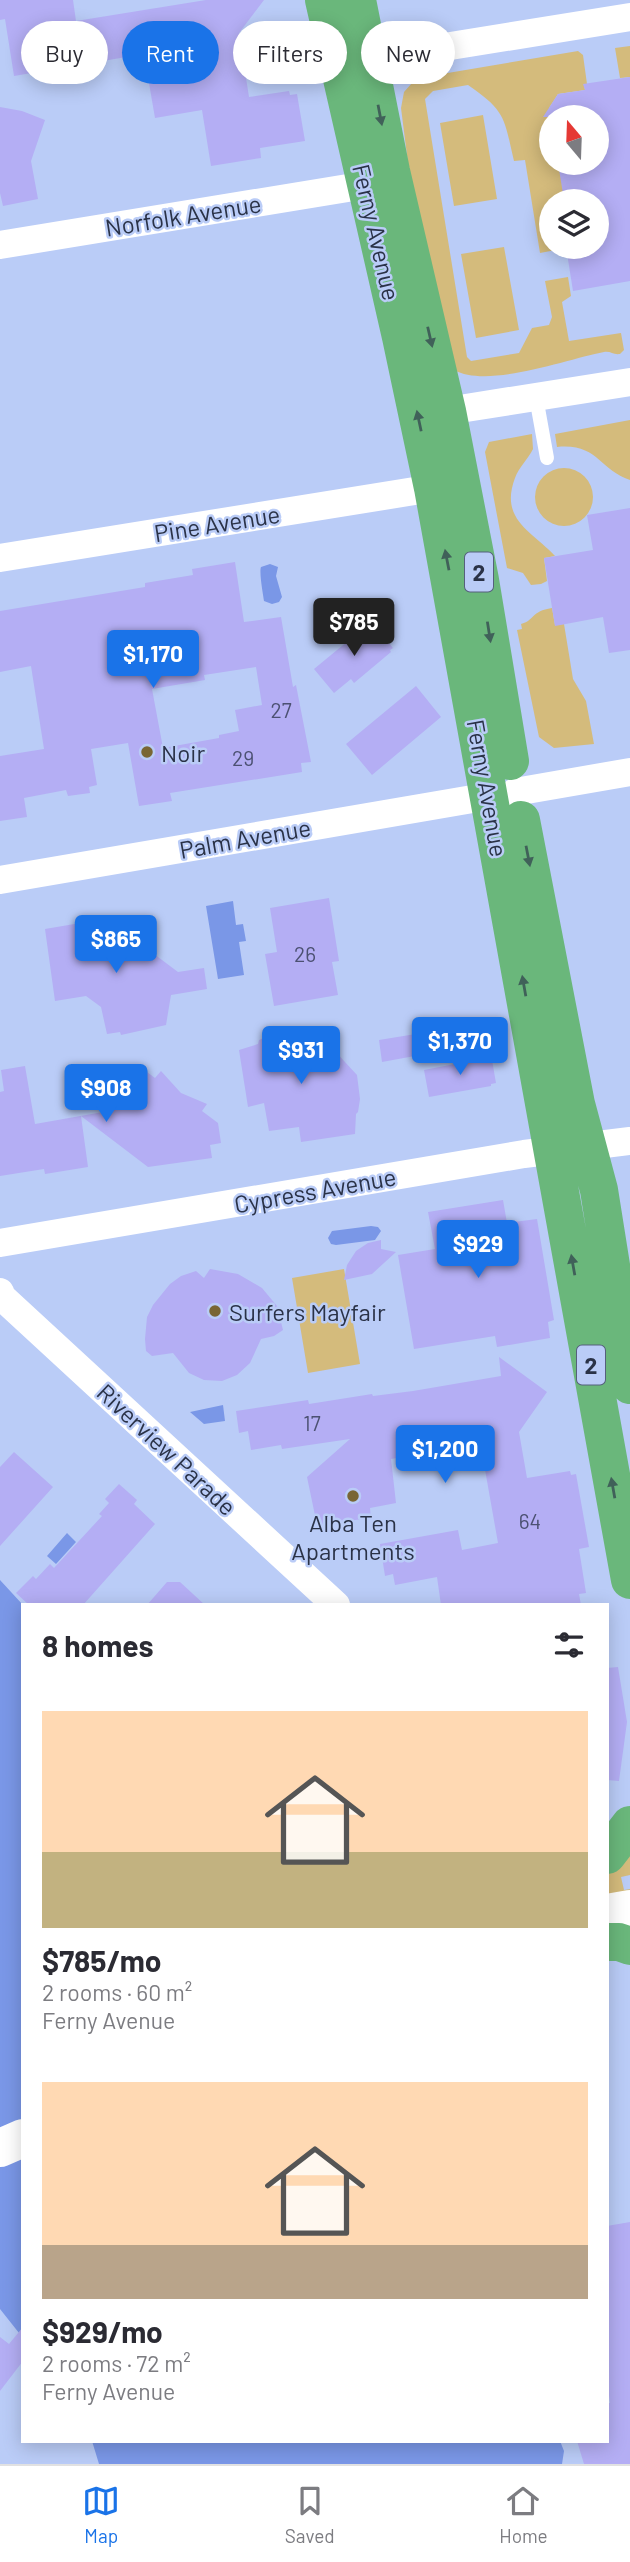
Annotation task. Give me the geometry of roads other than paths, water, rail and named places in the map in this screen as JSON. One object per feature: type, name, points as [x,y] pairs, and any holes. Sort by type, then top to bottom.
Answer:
[{"type":"highway","name":"Ferny Avenue","points":[[324,0],[502,794],[576,1104],[571,1147],[630,1580]]},
{"type":"highway","name":"Ferny Avenue","points":[[357,0],[362,21]]},
{"type":"highway","name":"Ferny Avenue","points":[[375,84],[391,170],[447,411],[480,580],[502,794]]},
{"type":"highway","name":"Ferny Avenue","points":[[571,1147],[599,1191],[630,1385]]},
{"type":"highway","points":[[609,1852],[630,1825]]},
{"type":"highway","points":[[609,1942],[620,1942],[630,1947]]},
{"type":"main road","points":[[609,1913],[630,1909]]},
{"type":"main road","points":[[609,1934],[630,1931]]},
{"type":"main road","points":[[0,2148],[21,2139]]},
{"type":"street","points":[[455,46],[630,17]]},
{"type":"street","name":"Norfolk Avenue","points":[[0,245],[366,186]]},
{"type":"street","points":[[447,411],[630,382]]},
{"type":"street","name":"Pine Avenue","points":[[0,558],[433,488]]},
{"type":"street","name":"Palm Avenue","points":[[0,880],[630,772]]},
{"type":"street","name":"Cypress Avenue","points":[[0,1243],[571,1147],[630,1141]]},
{"type":"street","name":"Riverview Parade","points":[[0,1292],[2,1297],[335,1603]]},
{"type":"lane","points":[[536,397],[547,458]]},
{"type":"water","points":[[270,564],[278,567],[276,576],[282,597],[279,602],[272,604],[264,601],[260,573],[261,567]]},
{"type":"water","points":[[233,901],[236,925],[243,924],[246,941],[239,942],[244,975],[218,979],[206,906]]},
{"type":"water","points":[[378,1227],[381,1231],[375,1240],[336,1245],[331,1244],[328,1238],[332,1231]]},
{"type":"water","points":[[223,1405],[225,1421],[204,1424],[190,1412]]},
{"type":"water","points":[[67,1533],[76,1542],[56,1564],[47,1556]]},
{"type":"water","points":[[0,1580],[21,1603],[21,2335],[0,2309]]},
{"type":"water","points":[[93,2443],[561,2443],[564,2451],[562,2464],[99,2464]]},
{"type":"place","name":"Noir","points":[[147,752]]},
{"type":"place","name":"Surfers Mayfair","points":[[215,1311]]},
{"type":"place","name":"Alba Ten Apartments","points":[[353,1496]]}]
